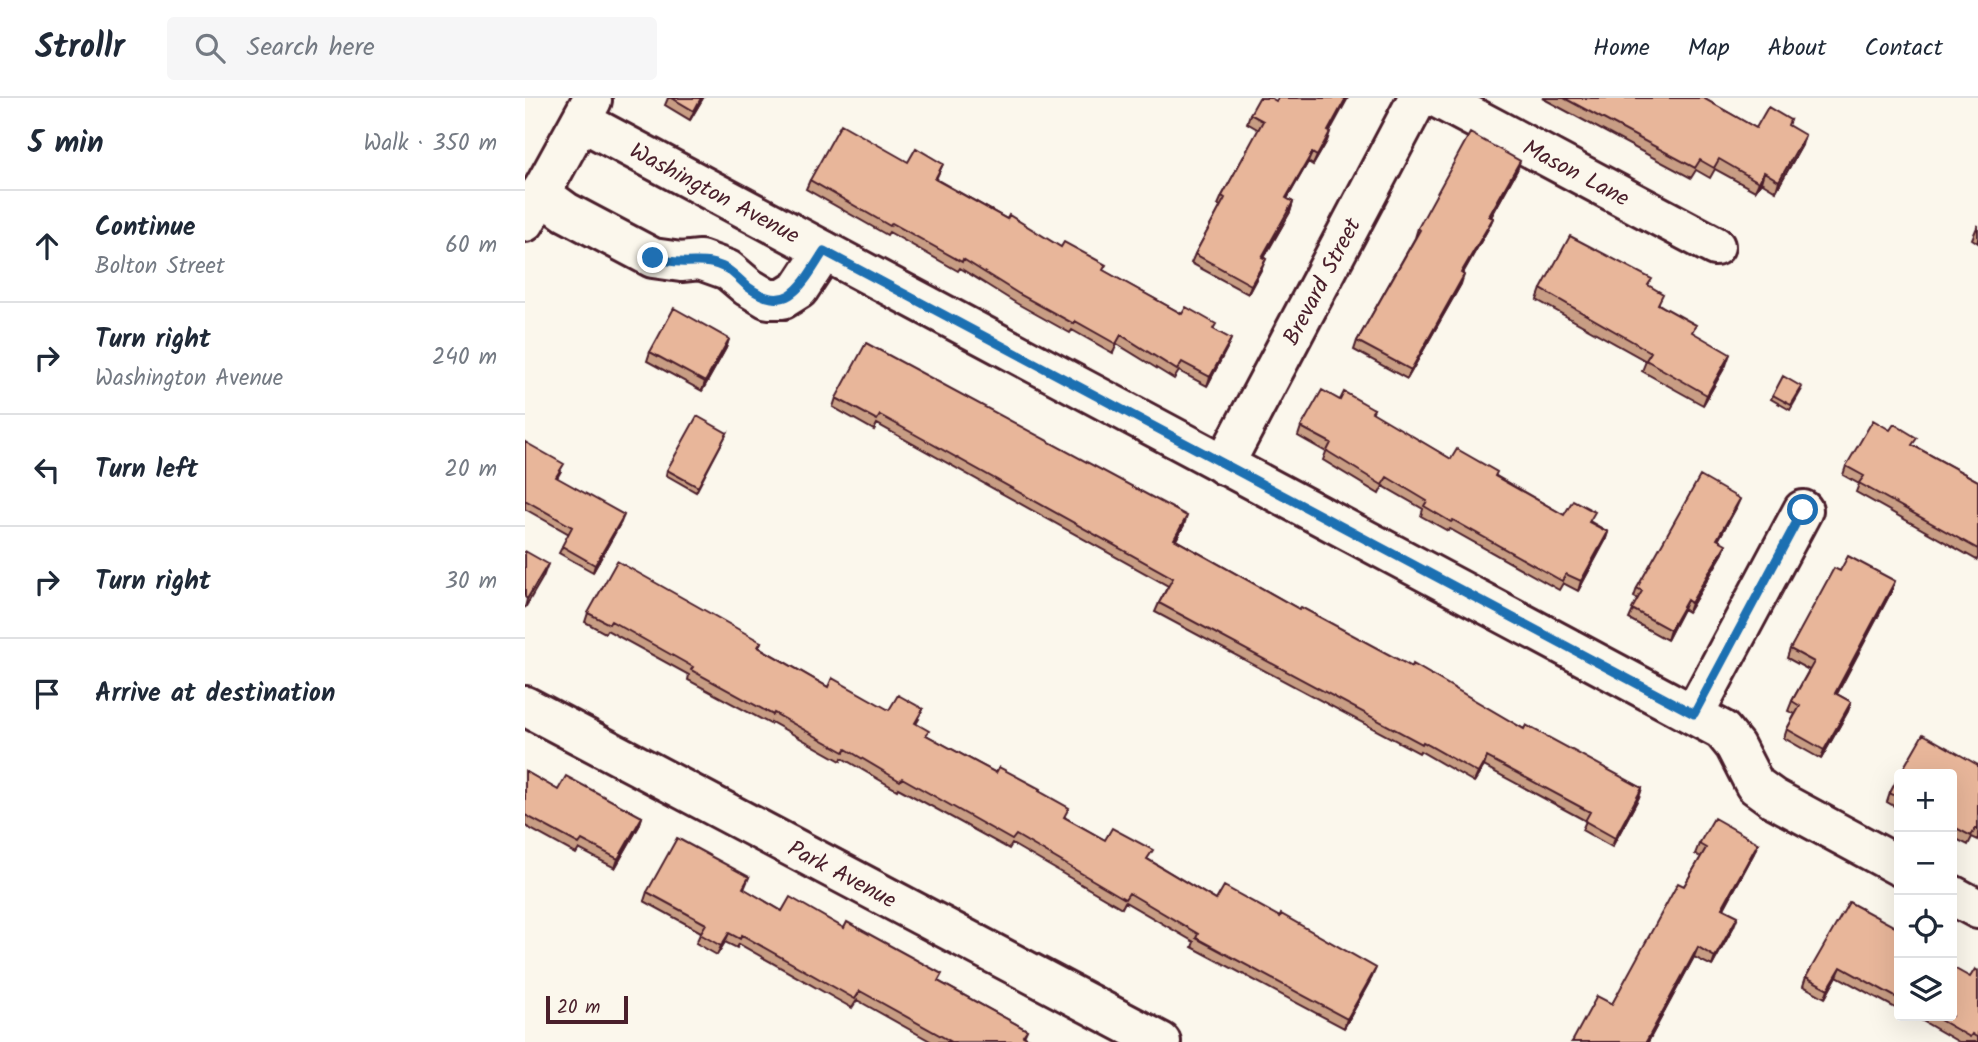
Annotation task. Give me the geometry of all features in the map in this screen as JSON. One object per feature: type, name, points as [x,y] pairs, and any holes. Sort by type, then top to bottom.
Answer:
[{"type":"street","name":"Brevard Street","points":[[1224,465],[1418,98]]},
{"type":"street","name":"Mason Lane","points":[[1437,98],[1715,246]]},
{"type":"street","name":"Washington Avenue","points":[[587,110],[824,251],[1722,730],[1735,746],[1755,785],[1773,798],[1894,863]]},
{"type":"street","points":[[587,110],[534,193],[653,258],[681,262],[700,260],[728,270],[768,299],[783,299],[799,289],[824,251]]},
{"type":"street","points":[[1694,714],[1803,510]]},
{"type":"street","name":"Park Avenue","points":[[525,706],[1161,1042]]},
{"type":"street","points":[[1957,898],[1978,909]]},
{"type":"building","points":[[672,98],[701,98],[694,111]]},
{"type":"building","points":[[1259,98],[1276,101],[1278,98],[1346,98],[1317,156],[1312,153],[1286,198],[1293,202],[1262,257],[1266,259],[1251,285],[1195,254],[1225,198],[1222,196],[1263,121],[1250,114]]},
{"type":"building","points":[[1564,98],[1703,98],[1756,128],[1768,107],[1790,120],[1788,125],[1805,135],[1779,181],[1764,172],[1759,182],[1719,159],[1714,168],[1700,160],[1695,168]]},
{"type":"building","points":[[841,124],[908,162],[916,148],[943,164],[935,179],[1007,219],[1009,215],[1061,247],[1064,242],[1106,265],[1103,270],[1182,314],[1186,307],[1216,324],[1213,329],[1231,339],[1210,377],[1182,362],[1177,370],[1121,335],[1116,344],[1075,321],[1074,324],[963,259],[962,262],[892,223],[890,226],[810,180]]},
{"type":"building","points":[[1470,133],[1520,161],[1489,216],[1493,218],[1461,273],[1464,275],[1411,370],[1357,341],[1420,230],[1418,228]]},
{"type":"building","points":[[1570,236],[1652,279],[1648,285],[1663,294],[1658,304],[1696,325],[1692,332],[1730,354],[1707,395],[1646,360],[1651,352],[1541,289]]},
{"type":"building","points":[[674,308],[729,339],[705,382],[650,352]]},
{"type":"building","points":[[866,343],[1187,516],[1174,539],[1299,609],[1301,607],[1412,667],[1413,664],[1524,729],[1526,725],[1642,788],[1615,838],[1585,821],[1590,812],[1487,757],[1478,773],[1159,603],[1173,578],[880,415],[877,420],[836,398]]},
{"type":"building","points":[[1783,376],[1802,387],[1791,405],[1773,395]]},
{"type":"building","points":[[1322,390],[1340,400],[1344,392],[1451,459],[1457,449],[1497,472],[1495,476],[1564,515],[1573,500],[1595,512],[1589,522],[1608,532],[1581,581],[1566,574],[1562,581],[1424,506],[1427,501],[1387,477],[1382,485],[1327,451],[1331,443],[1301,427]]},
{"type":"building","points":[[697,416],[727,433],[698,487],[667,470]]},
{"type":"building","points":[[1873,420],[1890,430],[1894,424],[1917,438],[1912,445],[1978,481],[1978,549],[1859,483],[1864,476],[1846,466]]},
{"type":"building","points":[[525,442],[564,464],[556,477],[624,515],[595,565],[562,546],[572,527],[525,500]]},
{"type":"building","points":[[1700,476],[1740,499],[1717,539],[1726,544],[1691,603],[1687,600],[1670,630],[1632,609],[1642,591],[1637,588]]},
{"type":"building","points":[[525,551],[548,564],[527,599],[525,597]]},
{"type":"building","points":[[1848,556],[1895,581],[1835,693],[1851,702],[1824,750],[1787,729],[1800,706],[1792,701],[1814,662],[1790,649],[1834,568],[1840,571]]},
{"type":"building","points":[[617,561],[761,642],[758,647],[828,687],[832,678],[889,710],[898,695],[923,709],[915,723],[929,731],[926,735],[996,773],[999,767],[1040,789],[1039,791],[1069,808],[1064,817],[1105,840],[1112,828],[1153,850],[1147,859],[1216,900],[1224,886],[1280,917],[1281,914],[1376,968],[1347,1019],[1196,938],[1198,934],[1129,893],[1125,899],[1016,835],[1012,840],[902,778],[900,781],[846,749],[844,752],[774,713],[773,715],[691,670],[693,667],[611,621],[609,624],[588,613]]},
{"type":"building","points":[[1923,734],[1978,765],[1978,829],[1976,828],[1971,836],[1957,829],[1957,769],[1903,769]]},
{"type":"building","points":[[525,771],[558,790],[566,776],[642,817],[618,859],[582,840],[579,844],[525,815]]},
{"type":"building","points":[[1714,818],[1758,843],[1722,908],[1738,916],[1715,957],[1698,947],[1646,1042],[1572,1042],[1597,996],[1612,1004],[1678,883],[1684,886],[1706,848],[1699,844]]},
{"type":"building","points":[[677,838],[749,877],[743,888],[782,911],[790,897],[844,928],[847,922],[942,974],[938,981],[1027,1030],[1023,1036],[1034,1042],[952,1042],[860,991],[855,999],[742,935],[740,939],[729,933],[721,946],[700,934],[706,924],[647,892]]},
{"type":"building","points":[[1849,902],[1894,926],[1894,996],[1841,967],[1828,989],[1806,977]]},
{"type":"building","points":[[1975,969],[1978,971],[1978,1038],[1972,1034],[1970,1037],[1942,1021],[1957,1021],[1957,970],[1970,977]]},
{"type":"route","points":[[653,258],[681,262],[700,260],[728,270],[768,299],[783,299],[799,289],[824,251],[1694,714],[1803,510]]}]
